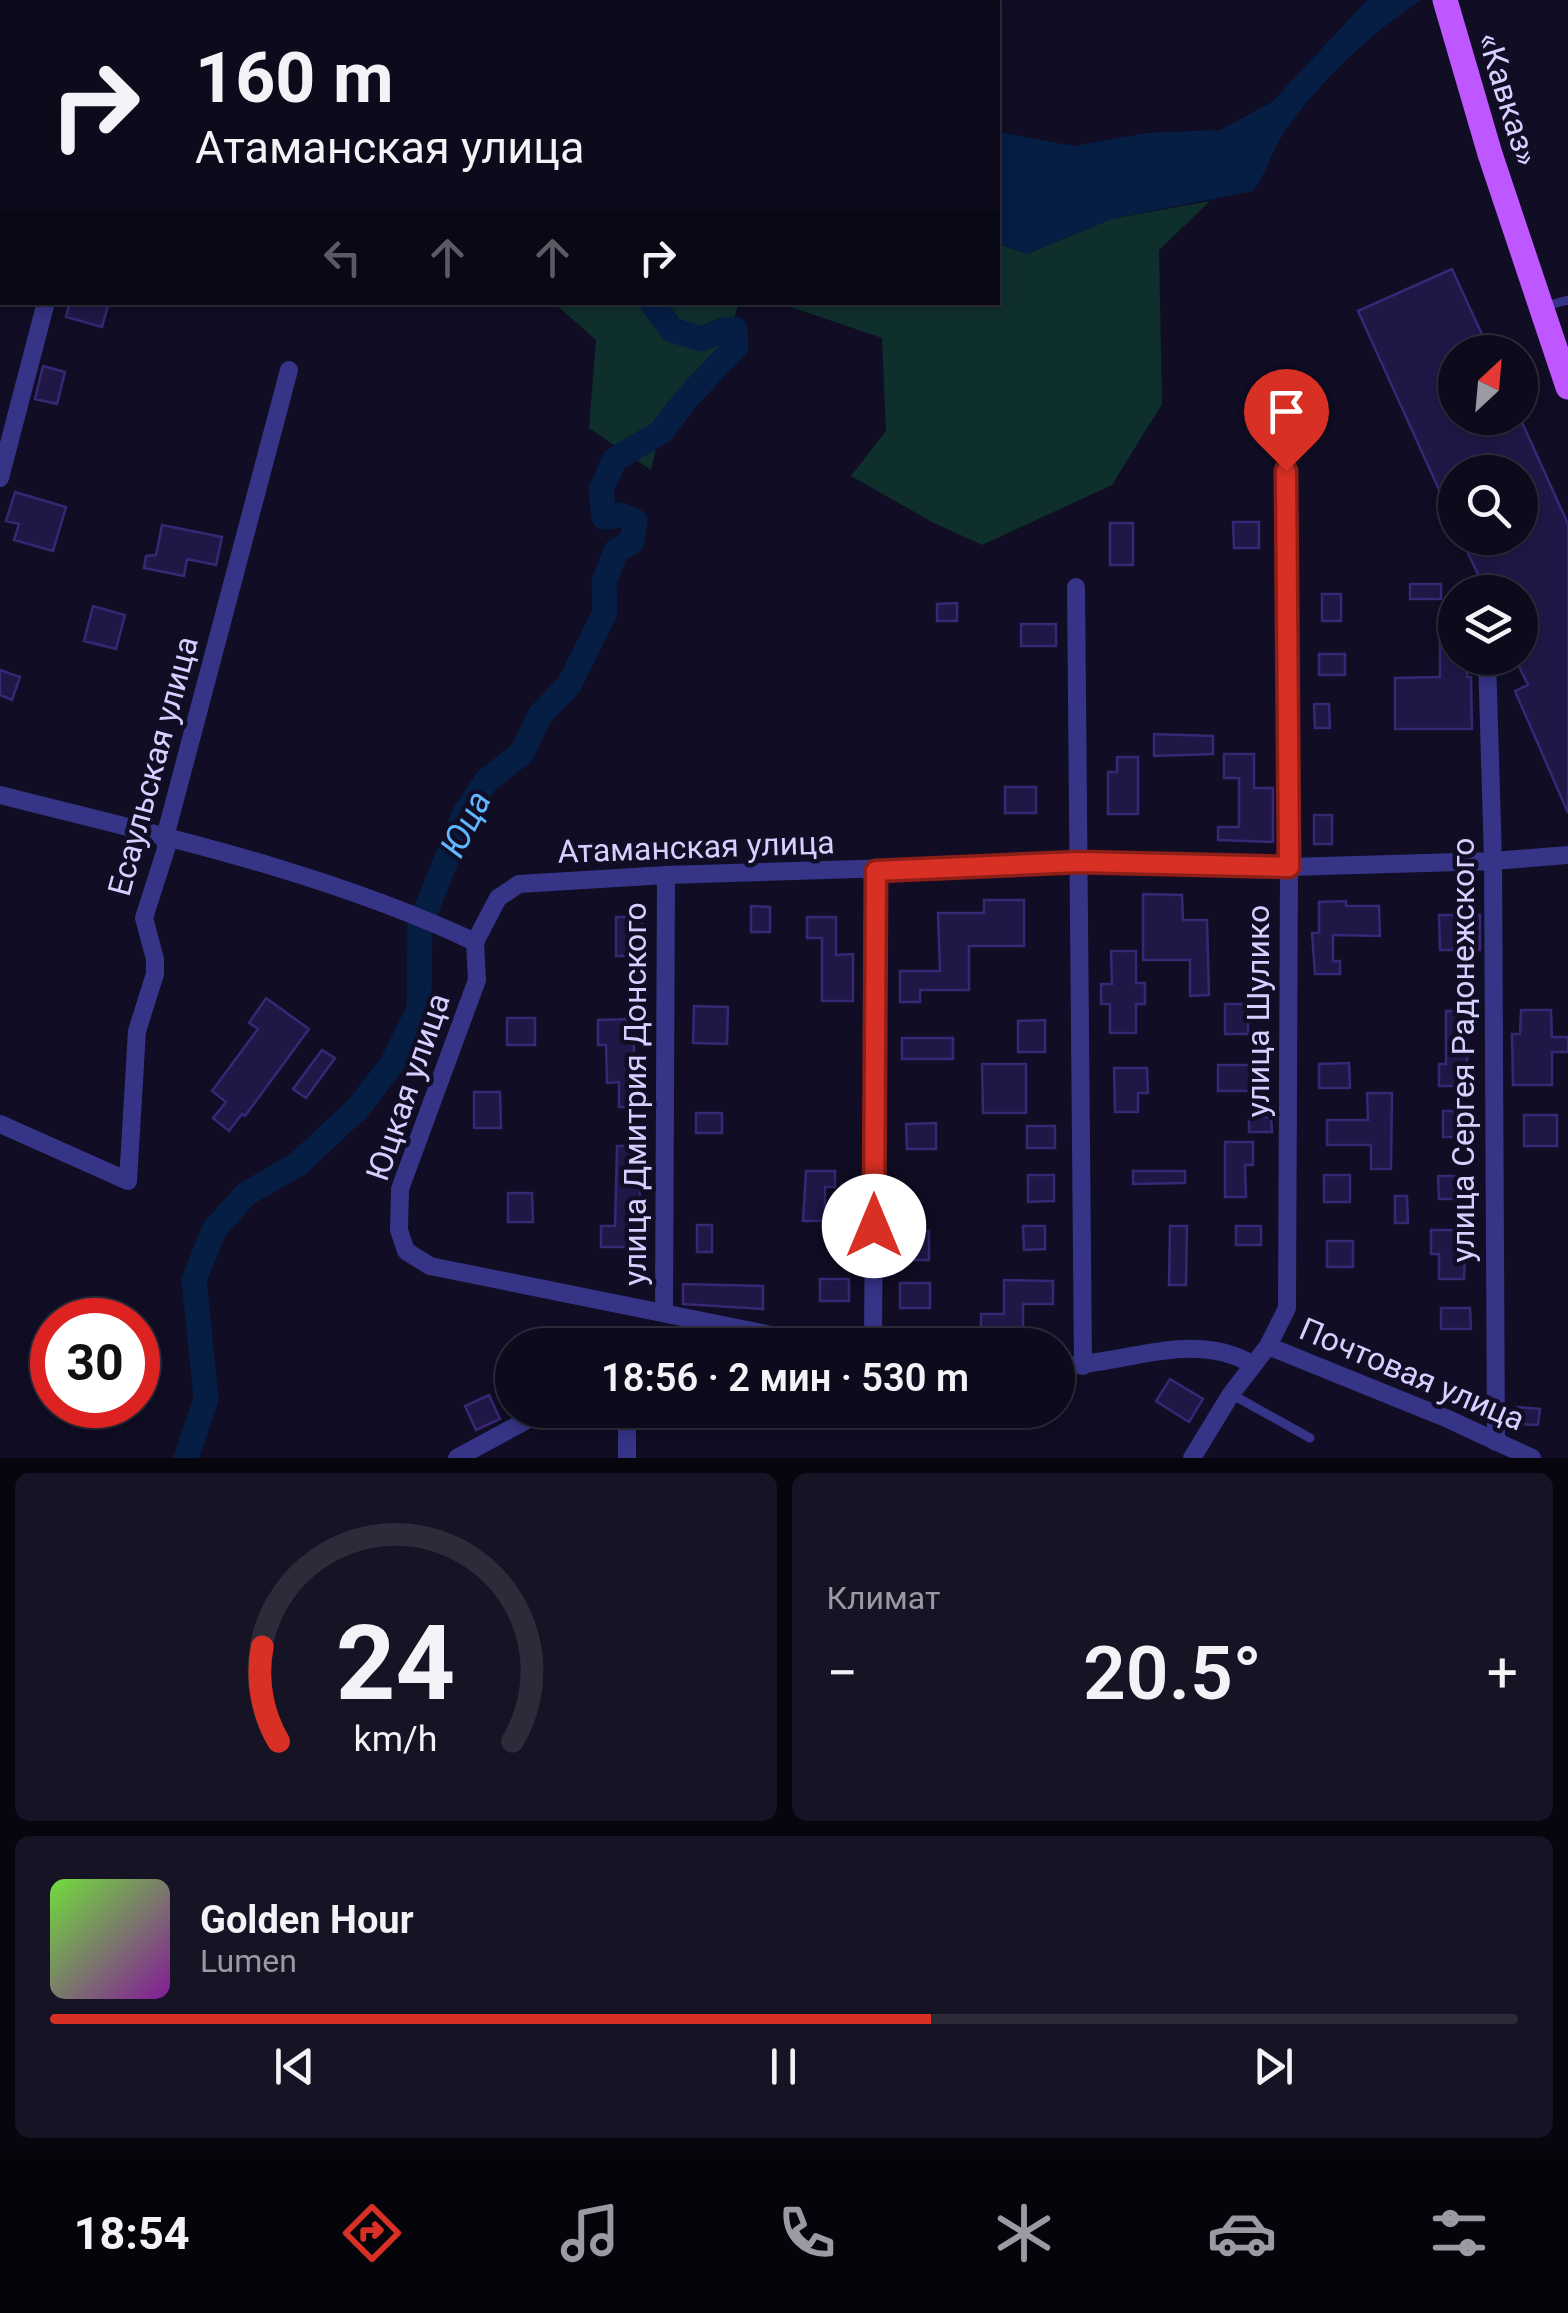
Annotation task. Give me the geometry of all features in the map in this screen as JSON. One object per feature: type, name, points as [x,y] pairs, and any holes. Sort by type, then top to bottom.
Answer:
[{"type":"main road","name":"«Кавказ»","points":[[1446,0],[1460,27],[1561,302],[1568,345]]},
{"type":"main road","name":"«Кавказ»","points":[[1460,0],[1460,27],[1496,172],[1568,387]]},
{"type":"street","points":[[0,478],[45,305]]},
{"type":"street","name":"Есаульская улица","points":[[0,1124],[128,1181],[138,1031],[154,974],[144,918],[166,849],[165,837],[290,370]]},
{"type":"street","name":"улица Шулико","points":[[1192,1458],[1231,1394],[1268,1346],[1287,1308],[1286,431]]},
{"type":"street","points":[[1076,587],[1082,1366]]},
{"type":"street","name":"улица Сергея Радонежского","points":[[1488,675],[1493,861],[1496,1442]]},
{"type":"street","points":[[0,796],[313,878],[422,917],[475,942]]},
{"type":"street","name":"Атаманская улица","points":[[475,942],[498,898],[519,884],[666,875],[1079,862],[1289,867],[1568,855]]},
{"type":"street","points":[[873,1328],[876,871]]},
{"type":"street","name":"улица Дмитрия Донского","points":[[664,1313],[666,875]]},
{"type":"street","name":"Юцкая улица","points":[[475,942],[476,980],[400,1189],[399,1230],[406,1251],[430,1266],[664,1313]]},
{"type":"street","points":[[664,1313],[738,1328]]},
{"type":"street","name":"Почтовая улица","points":[[1268,1346],[1448,1418],[1532,1458]]},
{"type":"street","name":"Почтовая улица","points":[[1075,1366],[1190,1347],[1230,1352],[1252,1364]]},
{"type":"street","points":[[457,1458],[512,1428]]},
{"type":"street","points":[[627,1428],[627,1458]]},
{"type":"lane","points":[[1231,1394],[1310,1438]]},
{"type":"green space","points":[[1210,201],[1159,250],[1162,404],[1112,485],[982,545],[851,476],[886,431],[882,338],[785,305],[1000,305],[1000,245],[1027,254],[1111,219]]},
{"type":"green space","points":[[556,305],[738,305],[726,343],[711,365],[666,405],[651,470],[589,428],[596,340]]},
{"type":"water","points":[[1367,0],[1421,0],[1364,44],[1310,98],[1282,136],[1253,191],[1111,219],[1027,254],[1000,245],[1000,132],[1074,146],[1146,133],[1220,130],[1272,102]]},
{"type":"building","points":[[1452,269],[1482,335],[1438,335],[1438,435],[1528,435],[1537,455],[1438,455],[1438,487],[1358,311]]},
{"type":"building","points":[[69,305],[108,305],[102,327],[66,317]]},
{"type":"building","points":[[43,366],[65,372],[57,404],[35,399]]},
{"type":"building","points":[[1538,458],[1568,524],[1568,813],[1515,691],[1528,685],[1523,675],[1538,675],[1538,575],[1478,575],[1469,555],[1538,555]]},
{"type":"building","points":[[15,492],[66,507],[53,551],[14,540],[19,524],[6,521]]},
{"type":"building","points":[[1233,522],[1259,522],[1259,548],[1234,548]]},
{"type":"building","points":[[1110,523],[1133,523],[1133,565],[1110,565]]},
{"type":"building","points":[[162,525],[222,537],[216,565],[187,559],[184,576],[144,568],[146,556],[156,555]]},
{"type":"building","points":[[1410,584],[1438,584],[1438,599],[1410,599]]},
{"type":"building","points":[[1322,594],[1341,594],[1341,621],[1322,621]]},
{"type":"building","points":[[957,603],[957,621],[937,621],[937,604]]},
{"type":"building","points":[[93,606],[125,615],[116,649],[84,641]]},
{"type":"building","points":[[1021,624],[1056,624],[1056,646],[1021,646]]},
{"type":"building","points":[[1319,654],[1345,654],[1345,675],[1319,675]]},
{"type":"building","points":[[0,670],[20,677],[12,700],[0,695]]},
{"type":"building","points":[[1471,677],[1472,729],[1395,729],[1395,678]]},
{"type":"building","points":[[1314,704],[1329,704],[1330,728],[1315,728]]},
{"type":"building","points":[[1154,734],[1213,736],[1213,754],[1154,756]]},
{"type":"building","points":[[1224,754],[1254,754],[1254,788],[1273,788],[1273,842],[1218,840],[1218,827],[1239,827],[1239,778],[1224,778]]},
{"type":"building","points":[[1117,757],[1138,757],[1138,814],[1108,814],[1108,772],[1117,772]]},
{"type":"building","points":[[1005,787],[1036,787],[1036,813],[1005,813]]},
{"type":"building","points":[[1314,815],[1332,815],[1332,844],[1314,844]]},
{"type":"building","points":[[1143,894],[1182,895],[1183,920],[1207,920],[1209,995],[1190,996],[1190,960],[1143,960]]},
{"type":"building","points":[[984,900],[1024,900],[1024,946],[969,946],[969,990],[920,990],[920,1002],[900,1002],[900,971],[940,971],[938,913],[984,913]]},
{"type":"building","points":[[1346,901],[1346,906],[1379,906],[1380,936],[1333,935],[1333,961],[1340,961],[1340,974],[1315,974],[1312,933],[1319,933],[1319,902]]},
{"type":"building","points":[[751,906],[770,907],[770,932],[751,932]]},
{"type":"building","points":[[1439,915],[1480,915],[1480,950],[1440,950]]},
{"type":"building","points":[[616,917],[642,917],[642,938],[635,938],[635,956],[616,956]]},
{"type":"building","points":[[807,917],[836,917],[836,955],[853,954],[853,1001],[822,1001],[822,938],[807,938]]},
{"type":"building","points":[[1111,951],[1136,951],[1136,983],[1145,983],[1145,1004],[1136,1004],[1136,1033],[1110,1033],[1110,1004],[1101,1004],[1101,984],[1112,984]]},
{"type":"building","points":[[266,998],[309,1029],[245,1116],[242,1114],[229,1131],[213,1118],[226,1102],[212,1091],[258,1029],[249,1023]]},
{"type":"building","points":[[1225,1004],[1248,1004],[1248,1034],[1225,1034]]},
{"type":"building","points":[[694,1006],[728,1007],[727,1044],[693,1043]]},
{"type":"building","points":[[1521,1010],[1551,1010],[1552,1037],[1568,1037],[1568,1052],[1552,1052],[1552,1085],[1513,1085],[1512,1034],[1520,1034]]},
{"type":"building","points":[[1446,1011],[1469,1011],[1466,1086],[1439,1086],[1439,1064],[1446,1064]]},
{"type":"building","points":[[507,1018],[535,1018],[535,1045],[507,1045]]},
{"type":"building","points":[[634,1019],[634,1093],[640,1093],[640,1107],[619,1107],[619,1082],[607,1083],[606,1045],[598,1045],[598,1020]]},
{"type":"building","points":[[1045,1020],[1045,1052],[1018,1052],[1018,1021]]},
{"type":"building","points":[[902,1038],[953,1038],[953,1059],[902,1059]]},
{"type":"building","points":[[322,1050],[335,1058],[306,1098],[293,1089]]},
{"type":"building","points":[[1349,1063],[1350,1088],[1319,1088],[1319,1064]]},
{"type":"building","points":[[982,1064],[1026,1064],[1026,1113],[983,1113]]},
{"type":"building","points":[[1218,1065],[1252,1065],[1253,1091],[1218,1091]]},
{"type":"building","points":[[1114,1068],[1147,1068],[1148,1093],[1138,1093],[1138,1112],[1115,1112]]},
{"type":"building","points":[[474,1092],[500,1092],[501,1128],[474,1128]]},
{"type":"building","points":[[1367,1093],[1392,1093],[1391,1169],[1371,1169],[1371,1145],[1327,1145],[1327,1120],[1368,1120]]},
{"type":"building","points":[[1443,1111],[1470,1111],[1470,1137],[1443,1137]]},
{"type":"building","points":[[696,1113],[722,1113],[722,1133],[696,1133]]},
{"type":"building","points":[[1524,1115],[1557,1115],[1557,1146],[1524,1146]]},
{"type":"building","points":[[1249,1117],[1271,1117],[1272,1132],[1249,1132]]},
{"type":"building","points":[[936,1123],[936,1149],[907,1149],[906,1124]]},
{"type":"building","points":[[1027,1126],[1055,1126],[1055,1148],[1027,1148]]},
{"type":"building","points":[[1225,1142],[1253,1142],[1253,1165],[1245,1165],[1246,1197],[1225,1197]]},
{"type":"building","points":[[617,1146],[640,1146],[640,1247],[601,1247],[601,1226],[615,1226]]},
{"type":"building","points":[[806,1171],[835,1171],[835,1187],[825,1187],[825,1221],[803,1221]]},
{"type":"building","points":[[1133,1171],[1185,1171],[1185,1183],[1133,1184]]},
{"type":"building","points":[[1028,1175],[1054,1175],[1054,1201],[1028,1202]]},
{"type":"building","points":[[1324,1175],[1350,1175],[1350,1202],[1324,1202]]},
{"type":"building","points":[[1438,1176],[1468,1176],[1469,1199],[1439,1199]]},
{"type":"building","points":[[508,1193],[532,1193],[533,1222],[508,1222]]},
{"type":"building","points":[[1395,1196],[1407,1196],[1408,1223],[1395,1223]]},
{"type":"building","points":[[697,1225],[712,1225],[712,1252],[697,1252]]},
{"type":"building","points":[[1023,1226],[1045,1226],[1045,1249],[1024,1250]]},
{"type":"building","points":[[1170,1226],[1187,1226],[1186,1285],[1169,1285]]},
{"type":"building","points":[[1236,1226],[1261,1226],[1261,1245],[1236,1245]]},
{"type":"building","points":[[1431,1230],[1466,1230],[1464,1279],[1439,1279],[1439,1254],[1431,1254]]},
{"type":"building","points":[[902,1231],[929,1231],[929,1260],[903,1260]]},
{"type":"building","points":[[1327,1241],[1353,1241],[1353,1267],[1327,1267]]},
{"type":"building","points":[[820,1279],[849,1279],[849,1301],[820,1301]]},
{"type":"building","points":[[1004,1280],[1053,1281],[1053,1304],[1023,1304],[1023,1328],[981,1328],[981,1314],[1004,1314]]},
{"type":"building","points":[[900,1283],[930,1283],[930,1308],[900,1308]]},
{"type":"building","points":[[683,1284],[763,1286],[763,1309],[683,1304]]},
{"type":"building","points":[[1441,1308],[1470,1308],[1471,1329],[1441,1329]]},
{"type":"building","points":[[1170,1379],[1203,1399],[1189,1422],[1156,1401]]},
{"type":"building","points":[[489,1395],[495,1421],[476,1430],[465,1406]]},
{"type":"building","points":[[1517,1407],[1540,1409],[1538,1425],[1516,1424]]},
{"type":"waterway","name":"Юца","points":[[186,1458],[206,1399],[194,1280],[214,1230],[246,1194],[298,1164],[358,1108],[392,1064],[419,1009],[420,925],[465,813],[487,780],[522,753],[540,715],[569,685],[605,612],[604,582],[616,551],[632,542],[635,521],[621,515],[604,517],[601,490],[615,459],[661,432],[736,346],[735,329],[702,339],[672,330],[653,305]]},
{"type":"route","points":[[874,1226],[876,871],[1079,862],[1289,867],[1286,471]]}]
